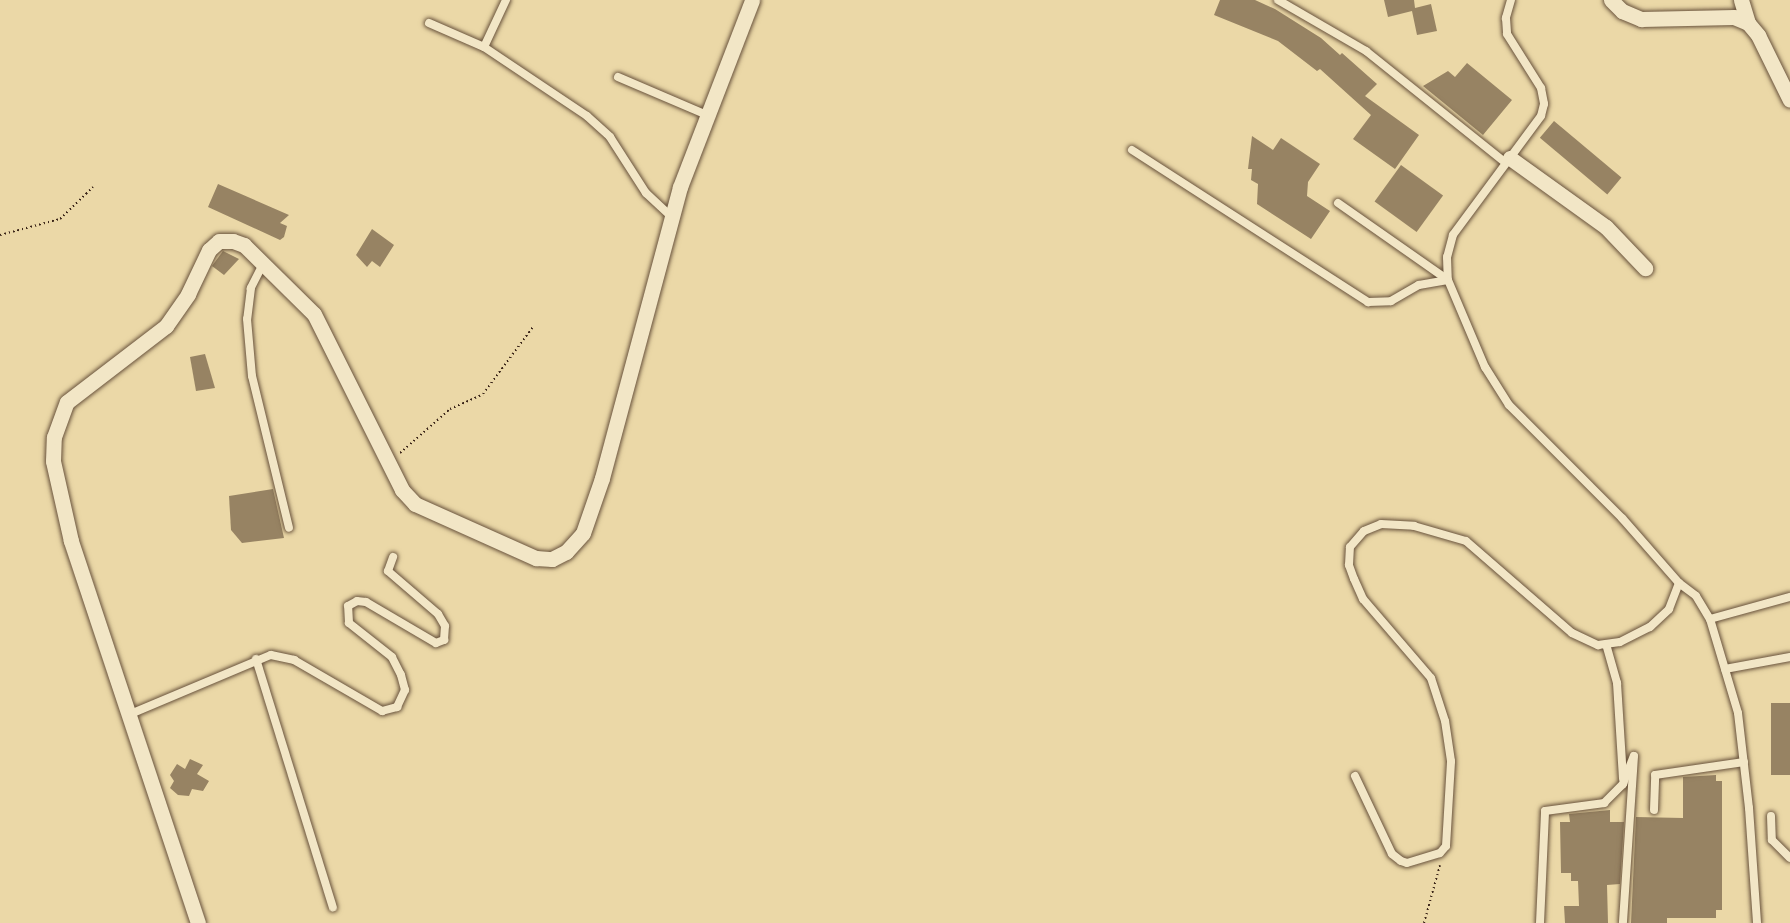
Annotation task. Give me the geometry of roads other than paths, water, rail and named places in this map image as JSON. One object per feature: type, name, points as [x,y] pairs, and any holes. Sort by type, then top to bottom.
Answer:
[{"type":"street","points":[[198,923],[71,540],[53,461],[59,418],[67,402],[166,327],[188,294],[209,250],[219,241],[244,244],[262,266],[314,314],[402,490],[415,504],[536,558],[552,559],[574,545],[583,533],[602,478],[680,187],[752,0]]},
{"type":"street","points":[[1611,0],[1622,11],[1641,19],[1734,17],[1748,23]]},
{"type":"street","points":[[1741,0],[1748,23],[1758,35],[1790,100]]},
{"type":"street","points":[[1508,160],[1606,226],[1645,268]]},
{"type":"lane","points":[[484,47],[506,0]]},
{"type":"lane","points":[[1278,0],[1366,51],[1508,160]]},
{"type":"lane","points":[[1510,0],[1506,18],[1507,34],[1541,88],[1544,104],[1541,116],[1453,235],[1447,257],[1448,280],[1485,367],[1509,405],[1622,518],[1679,583],[1696,596],[1710,619],[1738,713],[1757,923]]},
{"type":"lane","points":[[429,23],[484,47],[587,116],[610,137],[646,193],[673,218]]},
{"type":"lane","points":[[618,77],[707,115]]},
{"type":"lane","points":[[1132,150],[1368,302],[1391,302],[1419,285],[1448,280]]},
{"type":"lane","points":[[1338,203],[1448,280]]},
{"type":"lane","points":[[262,266],[250,288],[247,319],[252,376],[289,528]]},
{"type":"lane","points":[[1355,776],[1392,854],[1401,861],[1431,858],[1446,846],[1451,761],[1445,721],[1431,678],[1364,599],[1349,565],[1350,546],[1364,531],[1381,524],[1414,526],[1466,541],[1572,633],[1598,645],[1620,642],[1650,627],[1669,609],[1679,583]]},
{"type":"lane","points":[[128,715],[256,658],[271,655],[294,660],[382,711],[397,707],[405,690],[401,675],[392,657],[349,623],[348,606],[357,601],[366,602],[436,643],[444,640],[446,626],[438,614],[388,571],[393,557]]},
{"type":"lane","points":[[1710,619],[1790,597]]},
{"type":"lane","points":[[1606,644],[1617,683],[1623,784]]},
{"type":"lane","points":[[1725,669],[1790,657]]},
{"type":"lane","points":[[256,658],[333,907]]},
{"type":"lane","points":[[1540,923],[1545,811],[1604,803],[1623,784],[1634,756],[1623,923]]},
{"type":"lane","points":[[1654,810],[1655,775],[1744,762]]},
{"type":"lane","points":[[1771,816],[1772,840],[1790,858]]}]
